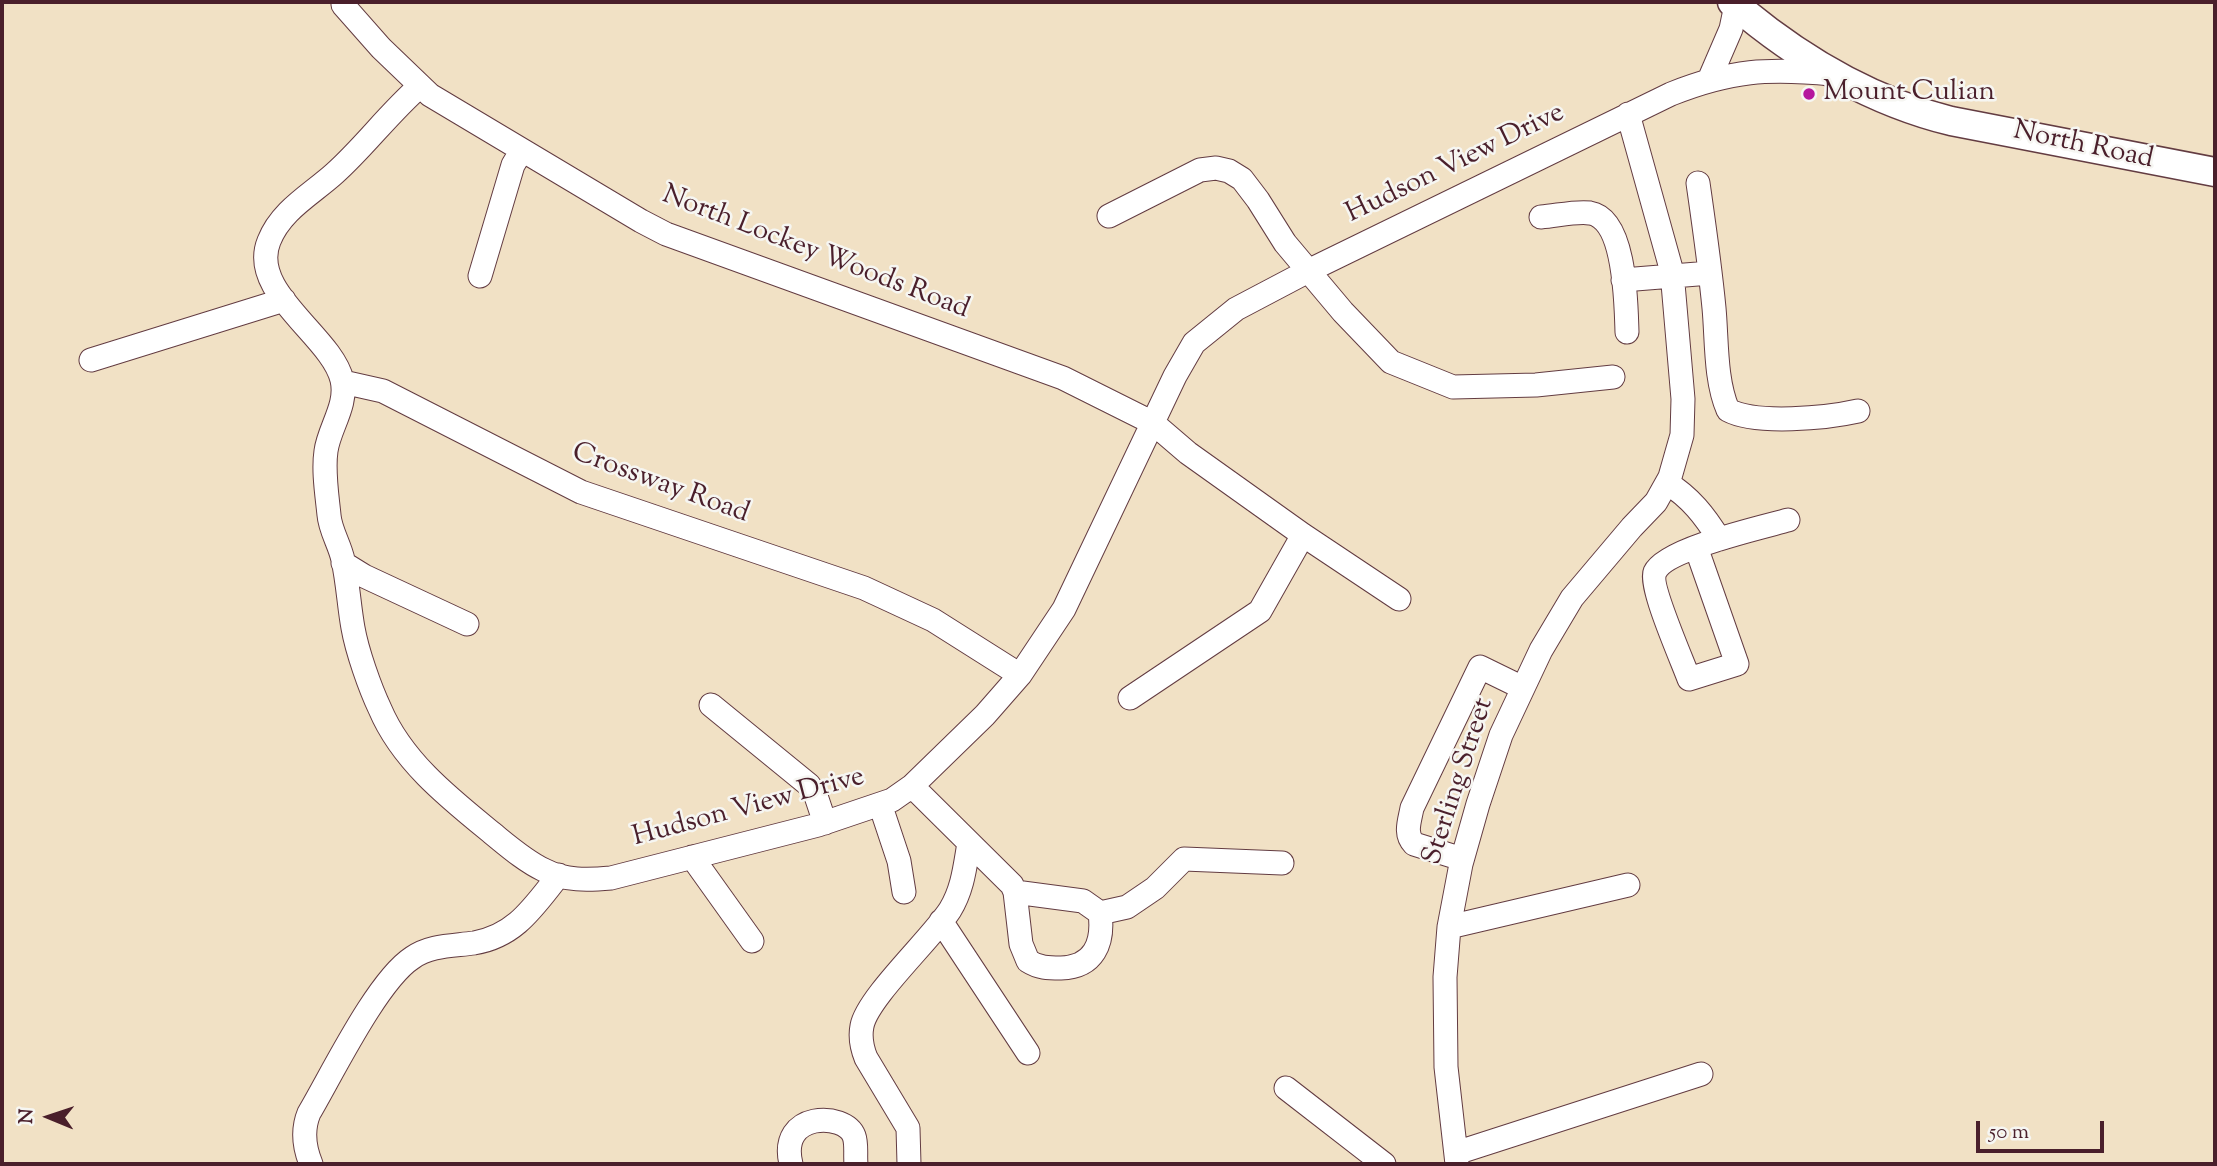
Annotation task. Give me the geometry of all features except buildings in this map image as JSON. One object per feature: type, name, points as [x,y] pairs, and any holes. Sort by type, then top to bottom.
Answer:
[{"type":"main road","name":"North Road","points":[[1734,3],[1777,37],[1836,74],[1894,103],[1930,116],[2215,172]]},
{"type":"street","points":[[1709,80],[1731,29],[1734,3]]},
{"type":"street","name":"North Lockey Woods Road","points":[[343,5],[381,48],[430,95],[641,221],[666,234],[1063,378],[1153,423],[1188,453],[1399,599]]},
{"type":"street","name":"Hudson View Drive","points":[[343,382],[342,403],[325,453],[329,519],[343,563],[353,632],[380,709],[398,743],[461,808],[515,851],[544,870],[582,880],[611,878],[825,823],[892,800],[912,786],[985,715],[1020,675],[1064,609],[1175,376],[1194,343],[1236,309],[1310,270],[1671,94],[1709,80],[1768,69],[1836,74]]},
{"type":"street","points":[[343,382],[336,363],[276,291],[267,263],[269,241],[287,213],[336,172],[399,104],[420,86]]},
{"type":"street","points":[[1628,114],[1673,275],[1683,399],[1682,435],[1670,474],[1719,539]]},
{"type":"street","points":[[480,276],[513,165],[522,150]]},
{"type":"street","points":[[1109,216],[1200,170],[1216,168],[1229,171],[1242,179],[1285,243],[1343,312],[1391,362],[1453,387],[1536,385],[1613,377]]},
{"type":"street","points":[[1698,183],[1720,376],[1728,410],[1743,415],[1816,418],[1858,411]]},
{"type":"street","points":[[1541,217],[1590,213],[1606,221],[1616,244],[1623,280],[1627,332]]},
{"type":"street","points":[[1623,280],[1710,273]]},
{"type":"street","points":[[91,360],[284,300]]},
{"type":"street","name":"Crossway Road","points":[[343,382],[383,391],[581,492],[864,588],[933,620],[1020,675]]},
{"type":"street","name":"Sterling Street","points":[[1457,1158],[1446,1067],[1445,977],[1449,927],[1462,859],[1502,735],[1541,650],[1572,598],[1656,502],[1670,474]]},
{"type":"street","points":[[1696,547],[1737,664],[1689,679],[1654,582],[1655,572],[1662,564],[1696,547],[1788,520]]},
{"type":"street","points":[[1130,698],[1260,611],[1303,535]]},
{"type":"street","points":[[343,563],[364,576],[467,624]]},
{"type":"street","points":[[1462,859],[1409,840],[1412,808],[1480,667],[1523,688]]},
{"type":"street","points":[[710,705],[809,785],[816,796],[825,823]]},
{"type":"street","points":[[912,786],[1012,886],[1021,944],[1028,961],[1045,969],[1073,968],[1088,961],[1098,943],[1100,913],[1083,901],[1015,892]]},
{"type":"street","points":[[880,804],[899,861],[904,892]]},
{"type":"street","points":[[909,1164],[908,1128],[866,1058],[862,1048],[862,1024],[873,1003],[950,910],[962,887],[969,843]]},
{"type":"street","points":[[692,858],[752,941]]},
{"type":"street","points":[[1100,913],[1127,906],[1155,888],[1184,859],[1282,863]]},
{"type":"street","points":[[311,1164],[305,1149],[305,1123],[309,1113],[362,1021],[390,980],[408,960],[420,953],[440,947],[476,943],[502,934],[524,919],[559,875]]},
{"type":"street","points":[[1449,927],[1628,885]]},
{"type":"street","points":[[941,921],[1028,1053]]},
{"type":"street","points":[[1457,1158],[1701,1074]]},
{"type":"street","points":[[1286,1088],[1384,1164]]},
{"type":"street","points":[[791,1164],[791,1138],[796,1129],[809,1122],[837,1122],[845,1126],[854,1135],[856,1164]]},
{"type":"place","name":"Mount Culian","points":[[1809,94]]}]
